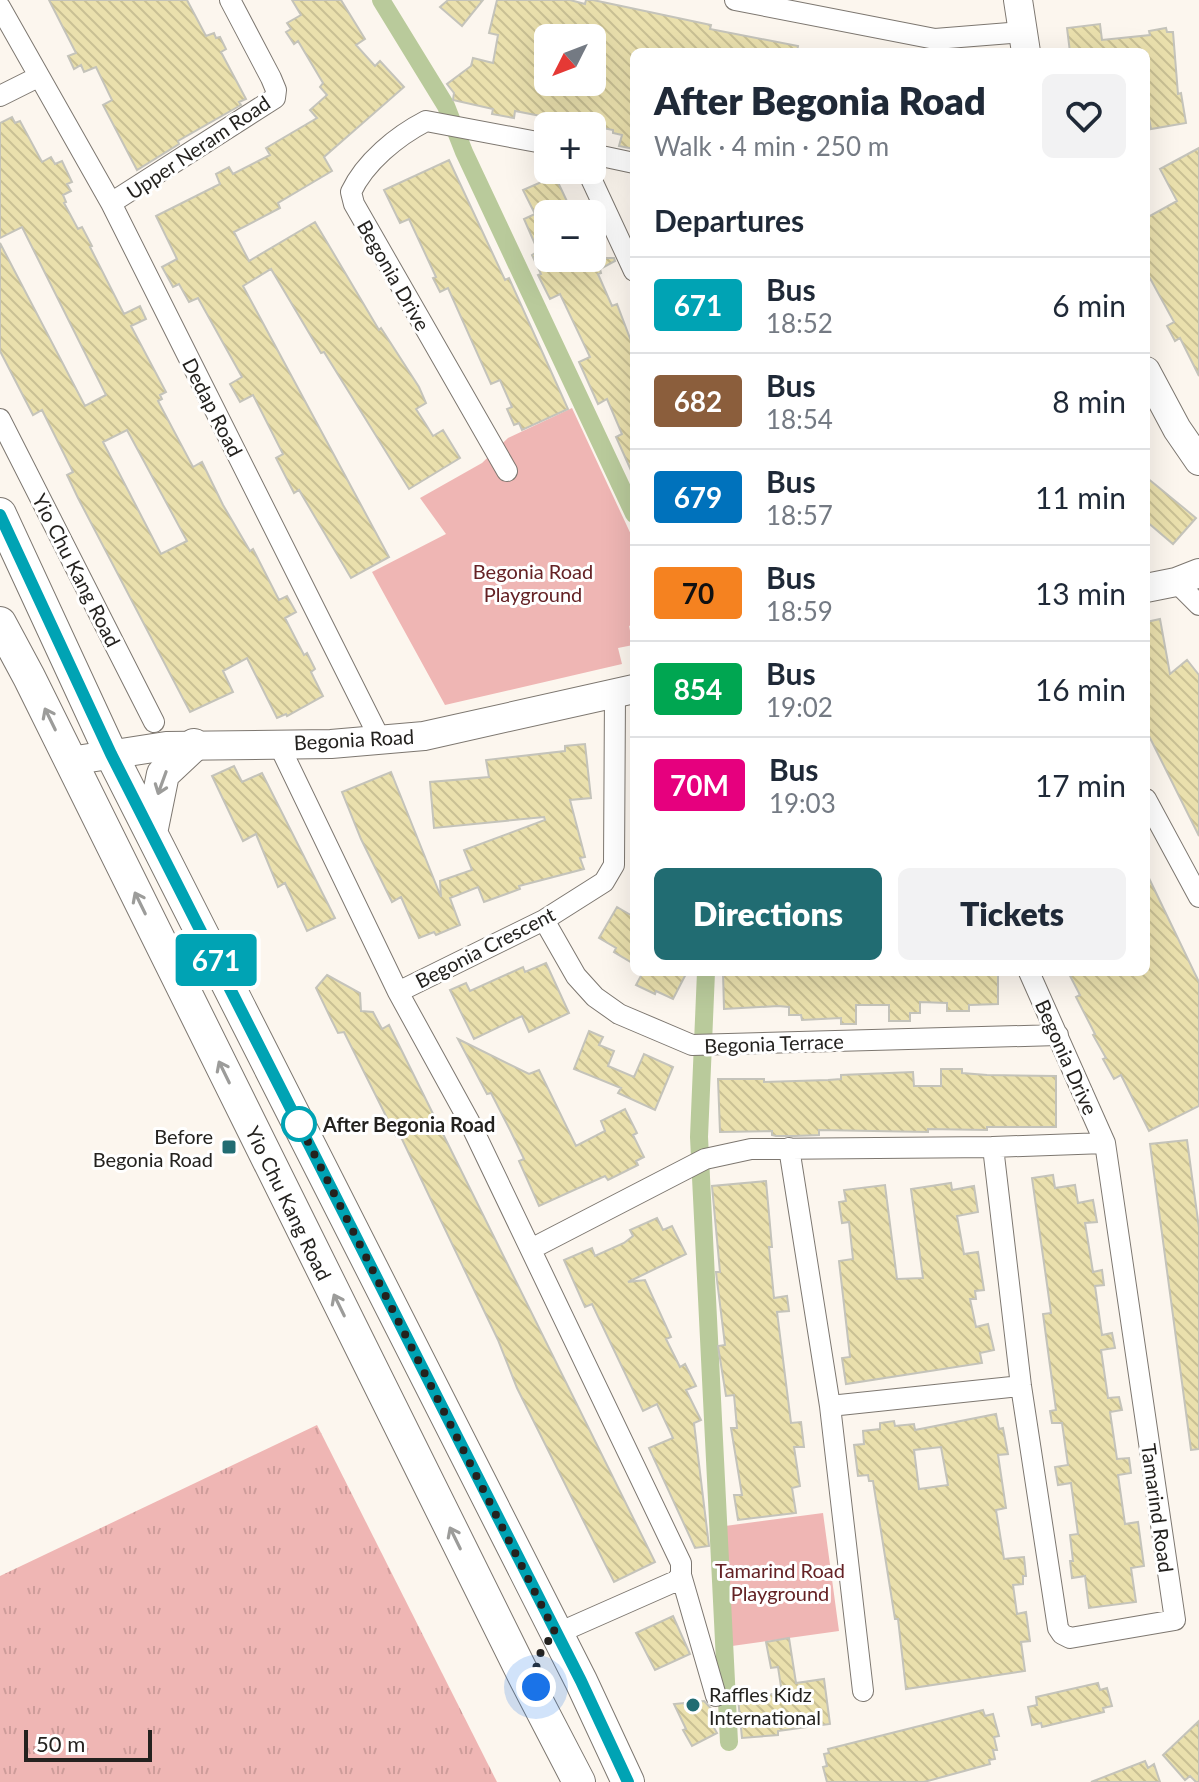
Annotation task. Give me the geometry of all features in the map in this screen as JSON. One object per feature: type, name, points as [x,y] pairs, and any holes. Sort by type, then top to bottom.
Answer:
[{"type":"main road","points":[[0,514],[111,754],[628,1782]]},
{"type":"main road","name":"Yio Chu Kang Road","points":[[0,623],[579,1782]]},
{"type":"main road","points":[[151,833],[163,774],[194,745]]},
{"type":"main road","points":[[490,1607],[506,1622],[532,1634],[556,1634]]},
{"type":"main road","points":[[541,1709],[535,1675],[537,1662],[545,1642],[556,1634]]},
{"type":"street","name":"Upper Neram Road","points":[[111,203],[275,98],[276,90],[271,78],[230,0]]},
{"type":"street","points":[[735,0],[935,39],[1025,42],[1018,0]]},
{"type":"street","name":"Dedap Road","points":[[0,7],[111,203],[381,741]]},
{"type":"street","points":[[0,96],[38,77]]},
{"type":"street","name":"Begonia Drive","points":[[507,471],[354,204],[351,192],[396,139],[426,121],[534,141]]},
{"type":"street","points":[[606,157],[630,162]]},
{"type":"street","points":[[594,184],[630,262]]},
{"type":"street","points":[[1150,378],[1177,429],[1199,461]]},
{"type":"street","name":"Yio Chu Kang Road","points":[[0,419],[154,722]]},
{"type":"street","points":[[1150,587],[1187,578],[1199,605]]},
{"type":"street","name":"Begonia Road","points":[[70,761],[194,745],[331,744],[424,736],[625,692]]},
{"type":"street","name":"Begonia Crescent","points":[[278,743],[398,992],[544,920],[604,882],[614,865],[625,692]]},
{"type":"street","points":[[1150,806],[1199,897]]},
{"type":"street","name":"Begonia Terrace","points":[[544,920],[576,976],[595,997],[619,1014],[681,1042],[701,1045],[1058,1035]]},
{"type":"street","name":"Begonia Drive","points":[[1031,976],[1105,1143]]},
{"type":"street","points":[[398,992],[469,1121],[681,1563],[681,1575],[716,1696]]},
{"type":"street","points":[[531,1249],[697,1163],[751,1149],[1105,1143]]},
{"type":"street","name":"Tamarind Road","points":[[993,1147],[1021,1386],[1058,1628],[1070,1638],[1175,1620],[1105,1143]]},
{"type":"street","points":[[789,1148],[830,1406],[863,1691]]},
{"type":"street","points":[[830,1406],[1021,1386]]},
{"type":"street","points":[[556,1634],[635,1601],[676,1581],[681,1575]]},
{"type":"green space","name":"Begonia Road Playground","points":[[572,408],[630,532],[630,646],[618,648],[622,664],[445,705],[372,572],[446,534],[420,498],[482,463],[508,438]]},
{"type":"green space","points":[[317,1425],[497,1782],[0,1782],[0,1576]]},
{"type":"green space","name":"Tamarind Road Playground","points":[[823,1513],[839,1631],[732,1646],[725,1526]]},
{"type":"building","points":[[49,0],[187,0],[206,36],[214,33],[216,38],[220,37],[226,49],[221,52],[246,99],[137,170],[103,105],[112,100],[96,67],[84,72],[81,65],[74,69],[68,56],[76,53]]},
{"type":"building","points":[[292,0],[341,0],[365,39],[356,45],[375,66],[380,61],[404,87],[324,157],[332,171],[278,203],[280,208],[234,232],[249,261],[315,222],[379,330],[381,328],[419,387],[426,403],[416,409],[433,436],[443,430],[460,458],[409,489],[271,269],[243,286],[389,557],[351,578],[299,490],[294,493],[276,458],[283,454],[253,395],[240,402],[230,384],[242,377],[198,298],[189,302],[179,284],[173,287],[162,267],[177,259],[156,216],[220,184],[216,174],[229,167],[233,174],[270,155],[266,148],[317,118],[310,110],[327,95],[298,41],[294,44],[286,32],[291,29],[287,23],[301,15]]},
{"type":"building","points":[[448,0],[483,0],[462,26],[440,7]]},
{"type":"building","points":[[497,0],[570,0],[585,4],[586,0],[593,0],[711,25],[710,29],[798,46],[630,48],[630,148],[619,146],[622,135],[606,129],[606,112],[534,112],[534,115],[515,111],[514,118],[492,114],[493,109],[453,100],[454,93],[447,84],[471,66],[473,58],[493,63],[498,35],[489,33]]},
{"type":"building","points":[[1100,24],[1102,40],[1150,35],[1149,31],[1166,28],[1167,32],[1173,32],[1178,94],[1181,93],[1186,123],[1151,129],[1150,48],[1070,48],[1067,28]]},
{"type":"building","points":[[12,117],[15,123],[20,121],[42,162],[51,157],[55,164],[62,161],[72,182],[67,184],[71,191],[63,195],[64,203],[78,229],[82,227],[124,314],[140,306],[146,319],[131,326],[166,392],[160,395],[162,399],[158,401],[193,467],[202,462],[223,505],[250,551],[253,549],[279,600],[287,596],[296,612],[285,618],[315,669],[311,672],[323,696],[287,716],[277,718],[247,658],[223,671],[233,692],[190,712],[78,498],[67,475],[73,472],[42,410],[33,415],[0,351],[0,243],[85,406],[106,395],[22,227],[0,238],[0,123]],"holes":[[[127,430],[187,541],[161,554],[103,442]]]},
{"type":"building","points":[[1199,148],[1199,376],[1180,338],[1175,341],[1167,326],[1174,322],[1150,278],[1150,216],[1177,201],[1160,169]]},
{"type":"building","points":[[449,160],[505,280],[509,278],[568,409],[522,430],[519,423],[514,425],[507,409],[512,407],[500,380],[491,384],[448,288],[440,292],[409,219],[400,223],[384,190]]},
{"type":"building","points":[[537,184],[559,184],[566,200],[534,200],[534,212],[523,190]]},
{"type":"building","points":[[534,214],[534,242],[524,219]]},
{"type":"building","points":[[606,258],[614,258],[615,261],[606,266]]},
{"type":"building","points":[[601,272],[598,274],[612,306],[617,304],[630,338],[630,468],[616,437],[622,434],[607,399],[598,404],[579,362],[590,357],[560,294],[550,299],[538,275]]},
{"type":"building","points":[[1150,480],[1196,518],[1173,544],[1150,524]]},
{"type":"building","points":[[1160,619],[1170,674],[1187,660],[1199,675],[1199,836],[1150,738],[1150,621]]},
{"type":"building","points":[[585,744],[591,798],[570,800],[585,857],[580,858],[584,869],[519,886],[520,889],[484,902],[478,887],[450,898],[460,925],[419,938],[401,897],[392,902],[342,792],[391,772],[441,897],[440,881],[472,870],[464,850],[545,820],[544,817],[434,828],[430,782],[489,777],[486,760],[565,751],[565,746]]},
{"type":"building","points":[[234,766],[242,782],[262,773],[335,918],[307,931],[285,883],[278,887],[256,834],[243,841],[212,776]]},
{"type":"building","points":[[1150,880],[1199,982],[1199,1106],[1149,1131],[1121,1075],[1114,1079],[1103,1059],[1106,1058],[1076,997],[1080,995],[1070,976],[1150,976]]},
{"type":"building","points":[[617,907],[630,915],[630,962],[614,952],[616,948],[599,938]]},
{"type":"building","points":[[546,963],[569,1013],[529,1032],[522,1016],[474,1039],[450,990],[466,983],[470,991],[523,967],[525,972]]},
{"type":"building","points":[[327,975],[360,993],[361,1011],[373,1012],[382,1029],[389,1025],[655,1562],[614,1582],[517,1388],[498,1340],[400,1135],[396,1136],[344,1032],[338,1033],[316,988]]},
{"type":"building","points":[[641,976],[685,976],[673,999],[636,985]]},
{"type":"building","points":[[723,976],[998,976],[998,1004],[969,1005],[969,1011],[947,1011],[947,1003],[920,1002],[920,1013],[910,1013],[910,1021],[889,1021],[889,1005],[856,1005],[856,1024],[841,1024],[841,1018],[802,1020],[801,1015],[789,1015],[789,1007],[724,1009]]},
{"type":"building","points":[[589,1031],[603,1037],[599,1045],[614,1051],[608,1066],[634,1077],[644,1054],[673,1067],[655,1110],[618,1093],[621,1088],[574,1069]]},
{"type":"building","points":[[458,1039],[529,1074],[539,1070],[576,1146],[605,1131],[601,1121],[625,1109],[644,1157],[636,1161],[638,1165],[608,1180],[605,1176],[539,1206],[519,1161],[524,1159],[510,1130]]},
{"type":"building","points":[[941,1069],[962,1069],[962,1073],[987,1075],[1056,1076],[1056,1127],[928,1129],[928,1132],[819,1130],[819,1135],[794,1136],[776,1136],[772,1135],[772,1131],[720,1132],[718,1079],[764,1079],[764,1082],[828,1080],[841,1079],[841,1075],[913,1072],[914,1086],[941,1086]]},
{"type":"building","points":[[1187,1140],[1199,1228],[1199,1449],[1191,1450],[1150,1144]]},
{"type":"building","points":[[1053,1175],[1055,1188],[1075,1185],[1078,1203],[1093,1200],[1097,1222],[1085,1223],[1093,1272],[1102,1270],[1104,1285],[1095,1286],[1102,1335],[1112,1333],[1115,1348],[1101,1350],[1108,1398],[1119,1397],[1122,1410],[1110,1412],[1117,1459],[1129,1458],[1131,1473],[1118,1475],[1125,1524],[1138,1522],[1144,1566],[1131,1568],[1136,1602],[1089,1608],[1085,1576],[1072,1578],[1070,1535],[1078,1534],[1071,1483],[1058,1485],[1055,1467],[1068,1465],[1062,1423],[1052,1423],[1050,1411],[1056,1410],[1043,1314],[1051,1313],[1032,1178]]},
{"type":"building","points":[[766,1181],[774,1298],[787,1296],[789,1311],[777,1312],[791,1423],[801,1422],[804,1447],[794,1447],[800,1486],[792,1488],[796,1513],[738,1520],[734,1495],[742,1495],[731,1428],[737,1428],[734,1395],[726,1396],[718,1346],[725,1345],[716,1272],[720,1272],[712,1186]]},
{"type":"building","points":[[951,1183],[952,1190],[974,1186],[978,1212],[957,1216],[964,1254],[978,1252],[984,1290],[975,1291],[976,1299],[970,1299],[976,1327],[988,1324],[994,1350],[980,1353],[982,1363],[846,1384],[842,1358],[850,1357],[839,1261],[853,1259],[849,1222],[842,1223],[839,1202],[846,1201],[844,1190],[885,1185],[897,1279],[923,1278],[911,1189]]},
{"type":"building","points":[[657,1218],[663,1230],[672,1226],[686,1254],[628,1282],[645,1280],[671,1337],[666,1339],[680,1367],[685,1364],[696,1386],[686,1390],[701,1420],[694,1423],[709,1546],[695,1548],[649,1448],[673,1438],[657,1404],[643,1411],[592,1304],[585,1307],[564,1260],[592,1248],[595,1256],[624,1243],[633,1236],[630,1230]]},
{"type":"building","points":[[996,1414],[999,1429],[1003,1428],[1008,1454],[998,1455],[1006,1508],[996,1510],[1004,1559],[1024,1557],[1026,1576],[1023,1576],[1023,1584],[1013,1585],[1017,1614],[1026,1612],[1030,1641],[1021,1642],[1025,1671],[906,1689],[898,1619],[895,1619],[873,1481],[869,1481],[868,1475],[858,1476],[854,1445],[864,1444],[863,1431],[880,1429],[880,1423],[894,1421],[895,1426],[914,1424],[915,1430]],"holes":[[[941,1447],[948,1485],[919,1489],[914,1450]]]},
{"type":"building","points":[[673,1616],[690,1654],[655,1670],[636,1633]]},
{"type":"building","points":[[789,1638],[796,1683],[824,1679],[830,1724],[778,1731],[778,1735],[742,1738],[738,1698],[782,1693],[778,1667],[771,1668],[766,1642]]},
{"type":"building","points":[[1098,1683],[1100,1690],[1107,1688],[1112,1706],[1103,1708],[1104,1712],[1042,1727],[1041,1723],[1032,1725],[1028,1707],[1037,1705],[1036,1697]]},
{"type":"building","name":"Raffles Kidz International","points":[[704,1701],[717,1715],[709,1719],[717,1733],[692,1746],[674,1704]]},
{"type":"building","points":[[983,1710],[985,1716],[993,1714],[999,1736],[994,1737],[997,1750],[993,1750],[995,1759],[989,1760],[990,1764],[924,1782],[827,1782],[823,1767],[827,1766],[824,1754],[829,1753],[828,1749]]},
{"type":"building","points":[[1199,1721],[1199,1782],[1196,1782],[1190,1776],[1185,1780],[1163,1755]]},
{"type":"building","points":[[1145,1761],[1148,1768],[1154,1764],[1160,1782],[1091,1782]]},
{"type":"waterway","points":[[381,0],[446,106],[464,152],[630,505]]},
{"type":"waterway","points":[[706,976],[699,1137],[729,1742]]},
{"type":"bus line","name":"671","points":[[0,515],[111,754],[581,1681],[628,1782]]},
{"type":"place","name":"After Begonia Road","points":[[299,1124]]},
{"type":"place","name":"Before Begonia Road","points":[[229,1147]]},
{"type":"place","name":"Raffles Kidz International","points":[[693,1705]]},
{"type":"route","points":[[299,1124],[297,1120],[556,1634],[545,1642],[540,1653],[536,1687]]}]
